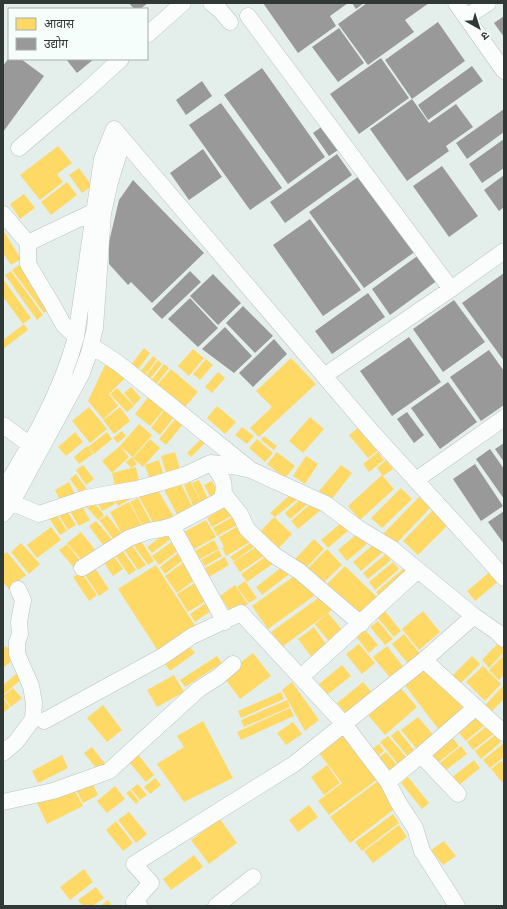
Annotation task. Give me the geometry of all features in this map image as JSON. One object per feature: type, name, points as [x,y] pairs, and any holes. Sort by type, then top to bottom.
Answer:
[{"type":"street","points":[[148,35],[183,3]]},
{"type":"street","points":[[211,3],[220,10],[230,22]]},
{"type":"street","points":[[456,3],[504,71]]},
{"type":"street","points":[[466,17],[488,3]]},
{"type":"street","points":[[248,16],[451,289]]},
{"type":"street","points":[[19,148],[120,60]]},
{"type":"street","points":[[5,502],[70,361],[76,337],[102,158],[119,134]]},
{"type":"street","points":[[5,502],[81,375],[92,346],[95,328],[103,213],[119,134]]},
{"type":"street","points":[[119,134],[371,432],[484,554],[504,578]]},
{"type":"street","points":[[28,243],[93,212]]},
{"type":"street","points":[[3,214],[28,243],[28,264],[63,324],[76,337]]},
{"type":"street","points":[[324,376],[504,251]]},
{"type":"street","points":[[92,346],[118,363],[251,470]]},
{"type":"street","points":[[416,480],[504,418]]},
{"type":"street","points":[[3,425],[30,445]]},
{"type":"street","points":[[5,502],[39,514],[86,498],[137,489],[172,479],[185,475],[211,463],[251,470],[326,504],[358,528],[391,548],[504,639]]},
{"type":"street","points":[[82,568],[129,538],[149,531],[172,526],[222,500],[225,489],[222,477],[211,463]]},
{"type":"street","points":[[224,494],[240,514],[247,529],[274,555],[299,571],[361,624]]},
{"type":"street","points":[[172,526],[225,622]]},
{"type":"street","points":[[301,677],[361,624],[418,570]]},
{"type":"street","points":[[3,753],[16,742],[33,719],[34,703],[31,686],[17,654],[17,642],[20,634],[19,622],[23,600],[18,589]]},
{"type":"street","points":[[44,721],[163,656],[192,636],[225,622],[241,613],[344,724],[388,782],[398,802],[415,828],[422,851],[457,906]]},
{"type":"street","points":[[140,906],[134,902],[151,883],[134,864],[294,764],[424,660],[474,616]]},
{"type":"street","points":[[424,660],[504,733]]},
{"type":"street","points":[[3,802],[53,791],[109,771],[199,689],[218,677],[233,664]]},
{"type":"street","points":[[388,782],[476,707]]},
{"type":"street","points":[[421,755],[458,794]]},
{"type":"street","points":[[216,906],[253,876]]},
{"type":"building: आवास","points":[[58,146],[72,163],[57,174],[63,182],[40,200],[20,175]]},
{"type":"building: आवास","points":[[79,168],[92,186],[82,193],[69,175]]},
{"type":"building: आवास","points":[[67,182],[77,195],[51,215],[41,202]]},
{"type":"building: आवास","points":[[24,194],[35,208],[20,219],[10,204]]},
{"type":"building: आवास","points":[[3,230],[21,259],[11,265],[3,253]]},
{"type":"building: आवास","points":[[20,264],[52,308],[44,313],[12,270]]},
{"type":"building: आवास","points":[[11,271],[43,315],[37,320],[5,275]]},
{"type":"building: आवास","points":[[3,279],[31,318],[23,324],[3,297]]},
{"type":"building: आवास","points":[[24,324],[28,330],[3,349],[3,340]]},
{"type":"building: आवास","points":[[144,348],[150,353],[137,371],[130,366]]},
{"type":"building: आवास","points":[[193,349],[204,358],[189,376],[178,366]]},
{"type":"building: आवास","points":[[153,356],[157,359],[144,377],[139,373]]},
{"type":"building: आवास","points":[[291,358],[316,384],[259,437],[250,428],[272,407],[256,391]]},
{"type":"building: आवास","points":[[206,359],[213,365],[200,380],[193,374]]},
{"type":"building: आवास","points":[[158,360],[162,364],[148,381],[144,378]]},
{"type":"building: आवास","points":[[164,364],[169,368],[154,387],[149,383]]},
{"type":"building: आवास","points":[[105,365],[126,377],[109,394],[118,406],[103,419],[88,401]]},
{"type":"building: आवास","points":[[171,369],[198,392],[184,408],[157,385]]},
{"type":"building: आवास","points":[[218,372],[225,378],[212,393],[205,387]]},
{"type":"building: आवास","points":[[131,387],[141,398],[134,405],[124,393]]},
{"type":"building: आवास","points":[[117,388],[134,406],[127,412],[110,394]]},
{"type":"building: आवास","points":[[149,396],[164,409],[150,426],[135,414]]},
{"type":"building: आवास","points":[[217,406],[236,422],[225,434],[207,418]]},
{"type":"building: आवास","points":[[89,407],[107,429],[90,443],[72,421]]},
{"type":"building: आवास","points":[[120,407],[130,421],[114,434],[103,420]]},
{"type":"building: आवास","points":[[165,409],[174,417],[160,435],[151,428]]},
{"type":"building: आवास","points":[[310,417],[324,429],[303,453],[289,441]]},
{"type":"building: आवास","points":[[176,418],[183,424],[166,445],[159,439]]},
{"type":"building: आवास","points":[[139,424],[152,435],[133,457],[120,446]]},
{"type":"building: आवास","points":[[242,427],[254,436],[247,444],[235,435]]},
{"type":"building: आवास","points":[[358,428],[377,451],[368,458],[349,435]]},
{"type":"building: आवास","points":[[122,431],[126,436],[118,443],[113,438]]},
{"type":"building: आवास","points":[[75,432],[83,442],[66,456],[58,447]]},
{"type":"building: आवास","points":[[107,432],[112,439],[94,454],[88,447]]},
{"type":"building: आवास","points":[[204,436],[208,440],[191,457],[187,453]]},
{"type":"building: आवास","points":[[264,436],[277,446],[274,450],[261,440]]},
{"type":"building: आवास","points":[[150,439],[160,448],[143,467],[133,458]]},
{"type":"building: आवास","points":[[257,439],[273,453],[265,462],[249,448]]},
{"type":"building: आवास","points":[[87,446],[93,454],[79,464],[74,457]]},
{"type":"building: आवास","points":[[120,446],[129,457],[112,473],[102,461]]},
{"type":"building: आवास","points":[[175,452],[180,469],[166,473],[161,456]]},
{"type":"building: आवास","points":[[277,452],[295,466],[285,478],[267,464]]},
{"type":"building: आवास","points":[[378,452],[384,460],[369,472],[363,464]]},
{"type":"building: आवास","points":[[306,456],[318,464],[305,484],[293,476]]},
{"type":"building: आवास","points":[[132,457],[137,464],[131,468],[126,462]]},
{"type":"building: आवास","points":[[159,460],[165,479],[151,483],[145,465]]},
{"type":"building: आवास","points":[[386,460],[393,469],[383,476],[377,468]]},
{"type":"building: आवास","points":[[83,465],[94,479],[86,485],[76,470]]},
{"type":"building: आवास","points":[[341,465],[352,473],[331,500],[319,491]]},
{"type":"building: आवास","points":[[136,467],[140,485],[116,490],[112,473]]},
{"type":"building: आवास","points":[[76,474],[88,491],[82,496],[70,479]]},
{"type":"building: आवास","points":[[382,475],[394,489],[360,520],[348,506]]},
{"type":"building: आवास","points":[[199,480],[210,503],[203,506],[192,483]]},
{"type":"building: आवास","points":[[212,481],[220,497],[213,502],[204,485]]},
{"type":"building: आवास","points":[[69,482],[76,496],[62,504],[55,490]]},
{"type":"building: आवास","points":[[180,482],[194,510],[179,518],[164,490]]},
{"type":"building: आवास","points":[[191,482],[202,505],[194,508],[184,485]]},
{"type":"building: आवास","points":[[401,488],[412,499],[382,528],[371,518]]},
{"type":"building: आवास","points":[[157,489],[174,517],[155,526],[139,497]]},
{"type":"building: आवास","points":[[293,492],[299,498],[275,517],[270,513]]},
{"type":"building: आवास","points":[[110,495],[115,504],[102,511],[97,501]]},
{"type":"building: आवास","points":[[112,496],[134,497],[118,506]]},
{"type":"building: आवास","points":[[304,496],[309,503],[290,519],[285,513]]},
{"type":"building: आवास","points":[[419,497],[430,508],[394,546],[382,535]]},
{"type":"building: आवास","points":[[138,498],[151,522],[143,527],[130,502]]},
{"type":"building: आवास","points":[[92,500],[104,515],[98,520],[85,505]]},
{"type":"building: आवास","points":[[79,501],[90,520],[79,526],[68,508]]},
{"type":"building: आवास","points":[[314,501],[322,509],[298,529],[291,521]]},
{"type":"building: आवास","points":[[129,502],[143,528],[123,536],[110,512]]},
{"type":"building: आवास","points":[[230,504],[236,513],[212,527],[207,518]]},
{"type":"building: आवास","points":[[65,507],[76,525],[68,530],[57,512]]},
{"type":"building: आवास","points":[[435,508],[450,523],[418,555],[403,541]]},
{"type":"building: आवास","points":[[54,510],[67,531],[60,535],[47,515]]},
{"type":"building: आवास","points":[[107,515],[125,538],[117,544],[99,520]]},
{"type":"building: आवास","points":[[234,516],[239,524],[217,536],[213,528]]},
{"type":"building: आवास","points":[[274,517],[292,534],[275,552],[257,535]]},
{"type":"building: आवास","points":[[206,520],[216,537],[194,549],[184,532]]},
{"type":"building: आवास","points":[[96,521],[114,542],[105,548],[89,526]]},
{"type":"building: आवास","points":[[342,522],[349,530],[328,548],[321,540]]},
{"type":"building: आवास","points":[[240,525],[246,534],[224,547],[219,537]]},
{"type":"building: आवास","points":[[51,527],[61,540],[37,558],[27,545]]},
{"type":"building: आवास","points":[[81,532],[96,551],[82,561],[67,543]]},
{"type":"building: आवास","points":[[167,532],[172,538],[152,553],[147,547]]},
{"type":"building: आवास","points":[[358,533],[367,544],[347,561],[338,550]]},
{"type":"building: आवास","points":[[245,535],[250,542],[226,556],[222,548]]},
{"type":"building: आवास","points":[[139,538],[154,561],[148,565],[132,543]]},
{"type":"building: आवास","points":[[314,539],[324,549],[305,569],[295,559]]},
{"type":"building: आवास","points":[[214,540],[219,549],[200,559],[195,551]]},
{"type":"building: आवास","points":[[173,541],[179,550],[159,565],[152,556]]},
{"type":"building: आवास","points":[[252,542],[255,546],[234,561],[230,557]]},
{"type":"building: आवास","points":[[21,543],[40,564],[29,574],[11,552]]},
{"type":"building: आवास","points":[[130,543],[146,565],[138,570],[123,548]]},
{"type":"building: आवास","points":[[375,543],[383,552],[361,571],[353,562]]},
{"type":"building: आवास","points":[[67,544],[81,562],[74,568],[59,550]]},
{"type":"building: आवास","points":[[258,546],[265,555],[240,572],[233,562]]},
{"type":"building: आवास","points":[[120,547],[136,570],[129,575],[113,552]]},
{"type":"building: आवास","points":[[327,549],[342,565],[322,584],[307,569]]},
{"type":"building: आवास","points":[[219,550],[222,556],[205,566],[201,560]]},
{"type":"building: आवास","points":[[7,552],[26,575],[9,589],[3,582],[3,555]]},
{"type":"building: आवास","points":[[112,553],[123,569],[113,576],[102,560]]},
{"type":"building: आवास","points":[[178,553],[183,560],[165,574],[160,567]]},
{"type":"building: आवास","points":[[386,554],[391,560],[368,579],[363,573]]},
{"type":"building: आवास","points":[[268,555],[274,563],[247,582],[241,574]]},
{"type":"building: आवास","points":[[225,557],[229,565],[209,577],[205,568]]},
{"type":"building: आवास","points":[[184,562],[197,578],[177,593],[165,576]]},
{"type":"building: आवास","points":[[393,562],[399,569],[375,590],[369,582]]},
{"type":"building: आवास","points":[[93,565],[109,589],[99,596],[83,572]]},
{"type":"building: आवास","points":[[156,565],[196,627],[158,651],[118,589]]},
{"type":"building: आवास","points":[[345,566],[380,600],[361,620],[326,585]]},
{"type":"building: आवास","points":[[282,567],[288,575],[262,595],[256,587]]},
{"type":"building: आवास","points":[[404,568],[410,575],[382,599],[376,592]]},
{"type":"building: आवास","points":[[492,570],[500,580],[475,601],[467,591]]},
{"type":"building: आवास","points":[[81,572],[97,595],[89,601],[73,577]]},
{"type":"building: आवास","points":[[297,574],[314,596],[268,629],[252,606]]},
{"type":"building: आवास","points":[[198,581],[209,599],[188,612],[177,594]]},
{"type":"building: आवास","points":[[245,581],[257,598],[249,603],[237,587]]},
{"type":"building: आवास","points":[[235,585],[248,604],[232,614],[220,596]]},
{"type":"building: आवास","points":[[321,596],[332,610],[282,647],[271,632]]},
{"type":"building: आवास","points":[[210,600],[215,608],[195,622],[190,614]]},
{"type":"building: आवास","points":[[385,611],[401,631],[394,637],[377,617]]},
{"type":"building: आवास","points":[[423,611],[440,632],[419,650],[402,629]]},
{"type":"building: आवास","points":[[328,613],[344,632],[330,643],[315,624]]},
{"type":"building: आवास","points":[[378,621],[393,639],[385,645],[370,627]]},
{"type":"building: आवास","points":[[362,626],[378,645],[369,653],[353,633]]},
{"type":"building: आवास","points":[[314,627],[329,648],[313,659],[298,639]]},
{"type":"building: आवास","points":[[404,634],[421,655],[409,665],[392,644]]},
{"type":"building: आवास","points":[[500,641],[504,645],[504,652],[489,668],[482,660]]},
{"type":"building: आवास","points":[[186,642],[195,653],[170,671],[162,660]]},
{"type":"building: आवास","points":[[359,644],[375,663],[362,674],[346,654]]},
{"type":"building: आवास","points":[[6,646],[16,657],[3,668],[3,648]]},
{"type":"building: आवास","points":[[387,646],[405,669],[392,680],[373,657]]},
{"type":"building: आवास","points":[[253,653],[271,676],[240,699],[223,676]]},
{"type":"building: आवास","points":[[504,655],[504,674],[499,680],[489,670]]},
{"type":"building: आवास","points":[[217,656],[222,663],[185,687],[180,680]]},
{"type":"building: आवास","points":[[472,656],[480,664],[460,684],[452,676]]},
{"type":"building: आवास","points":[[342,665],[351,676],[327,695],[319,684]]},
{"type":"building: आवास","points":[[424,665],[467,707],[439,730],[404,684]]},
{"type":"building: आवास","points":[[483,666],[501,684],[485,701],[466,682]]},
{"type":"building: आवास","points":[[17,673],[22,679],[3,695],[3,685]]},
{"type":"building: आवास","points":[[174,675],[184,692],[157,707],[147,690]]},
{"type":"building: आवास","points":[[292,682],[319,720],[305,731],[282,690]]},
{"type":"building: आवास","points":[[363,682],[373,694],[347,715],[337,703]]},
{"type":"building: आवास","points":[[503,686],[504,699],[492,711],[485,705]]},
{"type":"building: आवास","points":[[400,687],[417,707],[385,735],[368,715]]},
{"type":"building: आवास","points":[[13,688],[22,698],[11,707],[3,696]]},
{"type":"building: आवास","points":[[281,692],[284,699],[241,718],[238,711]]},
{"type":"building: आवास","points":[[3,698],[10,707],[3,713]]},
{"type":"building: आवास","points":[[287,700],[290,707],[244,727],[241,720]]},
{"type":"building: आवास","points":[[103,705],[122,730],[107,742],[87,718]]},
{"type":"building: आवास","points":[[290,708],[294,716],[241,740],[237,732]]},
{"type":"building: आवास","points":[[480,715],[487,723],[466,741],[458,732]]},
{"type":"building: आवास","points":[[418,717],[436,738],[419,752],[401,730]]},
{"type":"building: आवास","points":[[203,721],[233,778],[184,802],[157,764],[184,747],[177,736]]},
{"type":"building: आवास","points":[[293,722],[302,734],[286,745],[277,733]]},
{"type":"building: आवास","points":[[488,725],[495,733],[473,750],[467,742]]},
{"type":"building: आवास","points":[[341,730],[378,779],[329,815],[318,801],[342,783],[316,749]]},
{"type":"building: आवास","points":[[398,730],[416,753],[409,758],[391,736]]},
{"type":"building: आवास","points":[[495,735],[501,742],[481,759],[475,751]]},
{"type":"building: आवास","points":[[388,736],[407,758],[399,765],[380,742]]},
{"type":"building: आवास","points":[[451,736],[459,746],[435,765],[427,755]]},
{"type":"building: आवास","points":[[504,743],[504,757],[490,768],[483,760]]},
{"type":"building: आवास","points":[[379,744],[384,751],[378,756],[372,749]]},
{"type":"building: आवास","points":[[461,746],[467,754],[442,773],[436,766]]},
{"type":"building: आवास","points":[[92,747],[107,766],[99,772],[84,753]]},
{"type":"building: आवास","points":[[386,752],[399,767],[391,774],[378,758]]},
{"type":"building: आवास","points":[[137,753],[154,775],[146,782],[128,761]]},
{"type":"building: आवास","points":[[62,755],[68,768],[38,783],[32,771]]},
{"type":"building: आवास","points":[[474,760],[480,768],[458,786],[451,778]]},
{"type":"building: आवास","points":[[501,761],[504,764],[504,781],[502,782],[491,769]]},
{"type":"building: आवास","points":[[327,765],[340,783],[324,795],[311,777]]},
{"type":"building: आवास","points":[[408,777],[429,803],[422,809],[401,783]]},
{"type":"building: आवास","points":[[155,778],[161,785],[150,794],[144,787]]},
{"type":"building: आवास","points":[[378,781],[397,807],[350,843],[330,817]]},
{"type":"building: आवास","points":[[92,782],[98,795],[83,803],[76,790]]},
{"type":"building: आवास","points":[[138,784],[147,795],[140,800],[131,789]]},
{"type":"building: आवास","points":[[72,785],[83,806],[47,824],[37,803]]},
{"type":"building: आवास","points":[[115,786],[125,799],[107,813],[97,801]]},
{"type":"building: आवास","points":[[130,790],[139,801],[136,804],[126,793]]},
{"type":"building: आवास","points":[[309,805],[318,817],[298,832],[289,820]]},
{"type":"building: आवास","points":[[129,812],[147,834],[136,843],[118,820]]},
{"type":"building: आवास","points":[[393,814],[399,823],[362,851],[355,842]]},
{"type":"building: आवास","points":[[220,819],[237,843],[209,864],[191,840]]},
{"type":"building: आवास","points":[[116,821],[133,843],[123,851],[106,830]]},
{"type":"building: आवास","points":[[399,825],[407,837],[373,863],[364,851]]},
{"type":"building: आवास","points":[[444,841],[456,856],[443,865],[431,850]]},
{"type":"building: आवास","points":[[194,855],[203,867],[171,890],[163,879]]},
{"type":"building: आवास","points":[[84,869],[93,882],[70,900],[60,887]]},
{"type":"building: आवास","points":[[96,887],[104,898],[93,906],[83,906],[78,900]]},
{"type":"building: आवास","points":[[108,900],[112,906],[100,906]]},
{"type":"building: उद्योग","points":[[129,3],[148,3],[141,8],[133,8]]},
{"type":"building: उद्योग","points":[[263,3],[348,3],[330,16],[336,26],[298,53]]},
{"type":"building: उद्योग","points":[[352,3],[364,3],[356,9]]},
{"type":"building: उद्योग","points":[[367,3],[429,3],[405,20],[414,32],[368,65],[338,24]]},
{"type":"building: उद्योग","points":[[504,16],[504,37],[494,23]]},
{"type":"building: उद्योग","points":[[438,22],[465,61],[412,99],[385,60]]},
{"type":"building: उद्योग","points":[[339,28],[364,63],[338,82],[312,47]]},
{"type":"building: उद्योग","points":[[381,58],[409,98],[359,134],[330,94]]},
{"type":"building: उद्योग","points":[[8,59],[22,60],[44,76],[3,132],[3,66]]},
{"type":"building: उद्योग","points":[[67,60],[93,60],[77,73]]},
{"type":"building: उद्योग","points":[[472,66],[483,81],[428,120],[418,105]]},
{"type":"building: उद्योग","points":[[262,68],[325,157],[288,184],[224,95]]},
{"type":"building: उद्योग","points":[[202,81],[212,96],[186,115],[176,100]]},
{"type":"building: उद्योग","points":[[412,99],[429,123],[456,104],[473,127],[446,146],[449,151],[407,181],[370,129]]},
{"type":"building: उद्योग","points":[[221,103],[282,188],[250,210],[189,125]]},
{"type":"building: उद्योग","points":[[504,109],[504,132],[467,159],[456,143]]},
{"type":"building: उद्योग","points":[[324,125],[341,148],[329,156],[313,133]]},
{"type":"building: उद्योग","points":[[504,139],[504,168],[482,183],[469,164]]},
{"type":"building: उद्योग","points":[[203,149],[222,177],[189,200],[170,173]]},
{"type":"building: उद्योग","points":[[337,154],[352,175],[285,223],[270,202]]},
{"type":"building: उद्योग","points":[[442,166],[478,216],[449,237],[413,186]]},
{"type":"building: उद्योग","points":[[362,174],[416,251],[364,288],[309,212]]},
{"type":"building: उद्योग","points":[[504,175],[504,207],[499,211],[484,190]]},
{"type":"building: उद्योग","points":[[133,180],[204,253],[152,303],[131,282],[128,285],[109,264],[109,242],[119,200]]},
{"type":"building: उद्योग","points":[[310,219],[361,290],[323,316],[273,245]]},
{"type":"building: उद्योग","points":[[420,254],[438,280],[390,315],[372,289]]},
{"type":"building: उद्योग","points":[[190,271],[201,282],[162,319],[152,309]]},
{"type":"building: उद्योग","points":[[504,273],[504,361],[462,303]]},
{"type":"building: उद्योग","points":[[213,274],[241,303],[218,325],[190,296]]},
{"type":"building: उद्योग","points":[[368,293],[385,317],[332,354],[315,331]]},
{"type":"building: उद्योग","points":[[190,298],[218,328],[198,347],[168,319]]},
{"type":"building: उद्योग","points":[[454,300],[485,342],[443,372],[413,329]]},
{"type":"building: उद्योग","points":[[243,306],[273,336],[255,353],[226,323]]},
{"type":"building: उद्योग","points":[[225,327],[252,356],[234,373],[202,349]]},
{"type":"building: उद्योग","points":[[409,337],[441,382],[392,416],[360,371]]},
{"type":"building: उद्योग","points":[[274,339],[287,354],[253,387],[239,373]]},
{"type":"building: उद्योग","points":[[489,350],[504,371],[504,405],[481,421],[450,377]]},
{"type":"building: उद्योग","points":[[448,382],[477,422],[440,449],[411,408]]},
{"type":"building: उद्योग","points":[[407,412],[424,435],[414,443],[397,419]]},
{"type":"building: उद्योग","points":[[504,443],[504,462],[495,449]]},
{"type":"building: उद्योग","points":[[490,449],[504,469],[504,499],[476,459]]},
{"type":"building: उद्योग","points":[[475,464],[503,506],[481,521],[453,479]]},
{"type":"building: उद्योग","points":[[504,511],[504,544],[488,522]]}]
